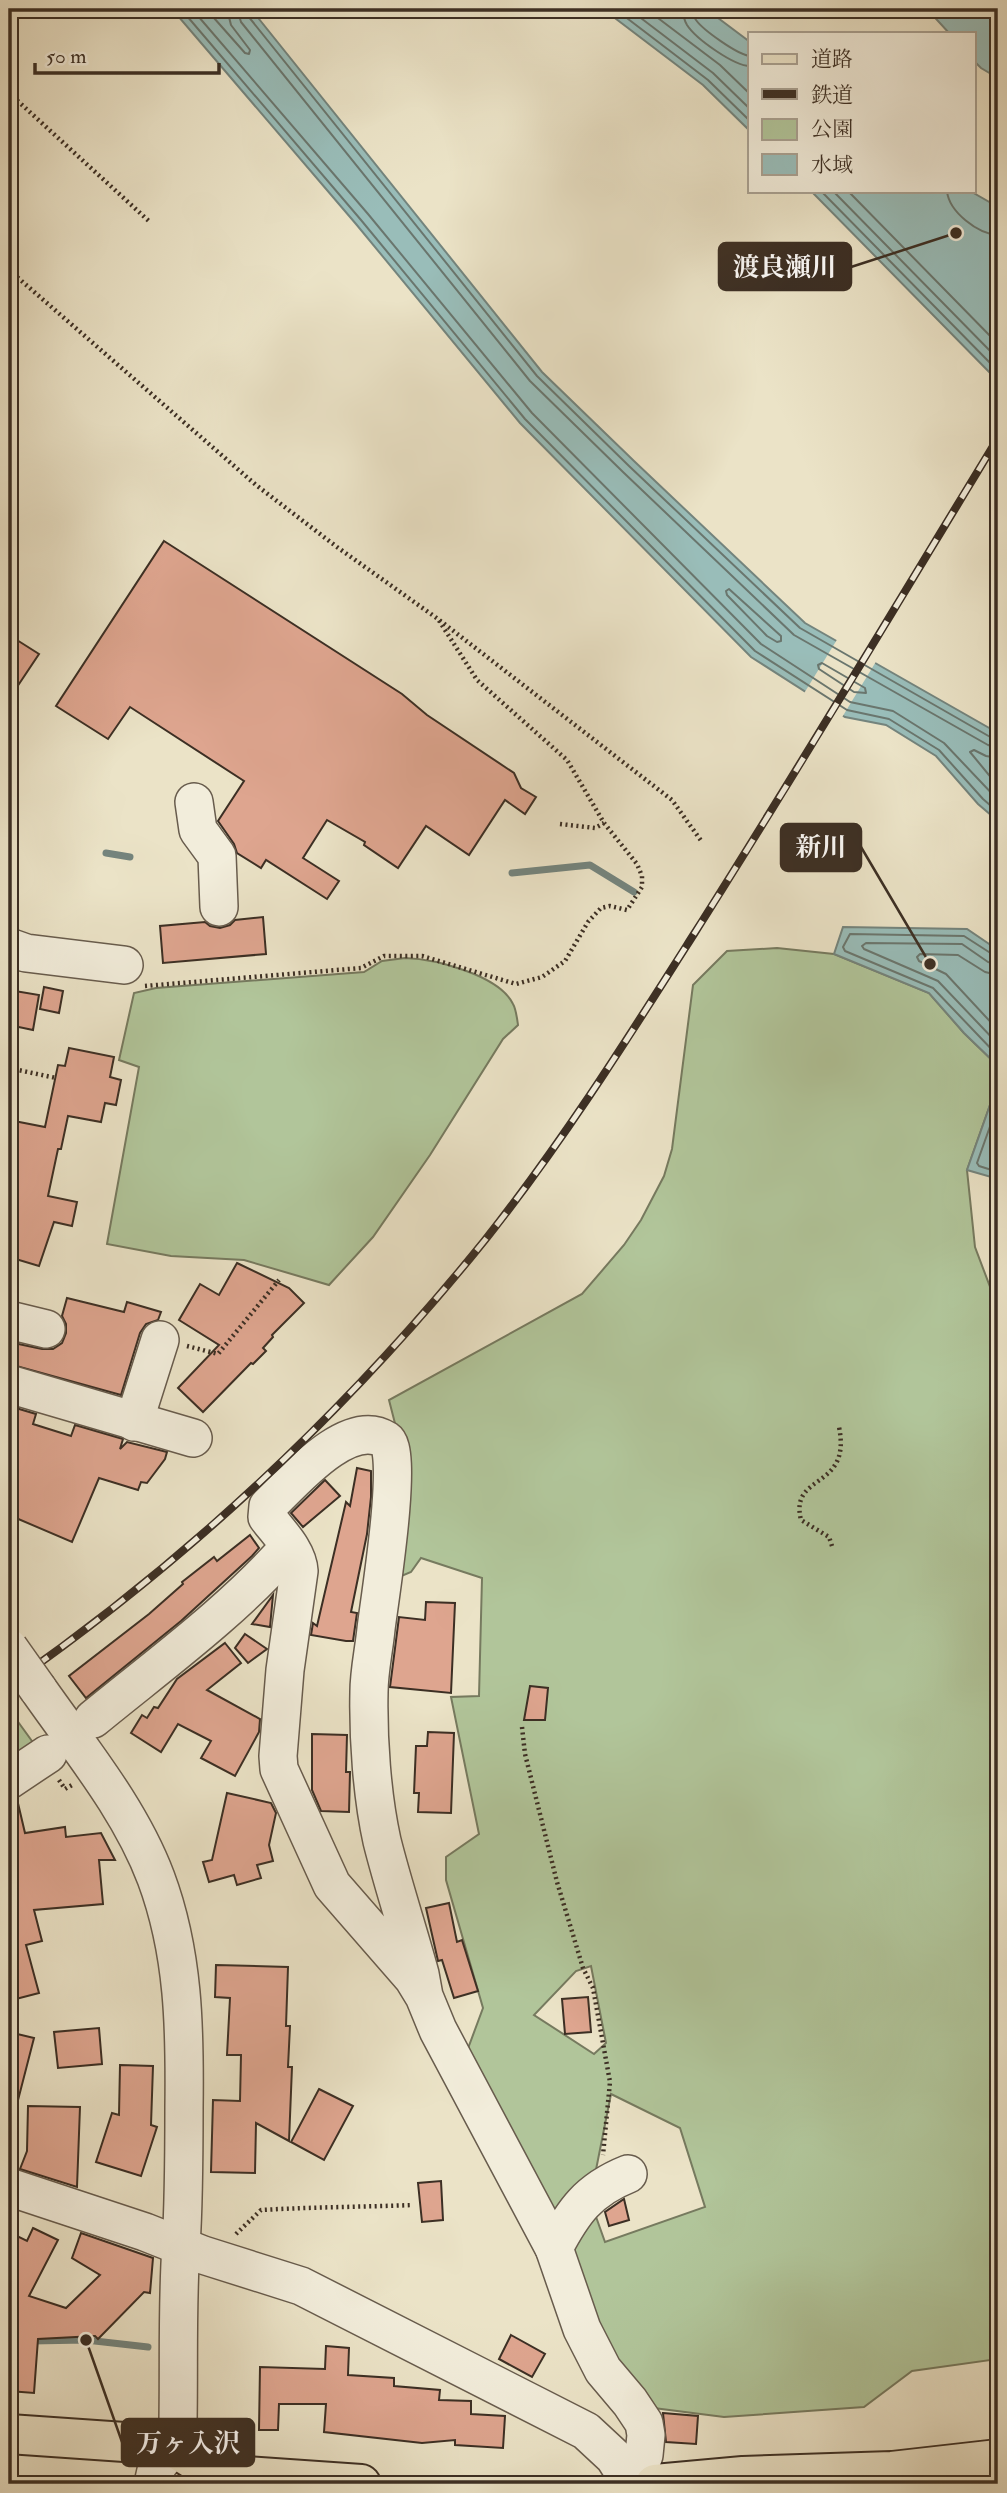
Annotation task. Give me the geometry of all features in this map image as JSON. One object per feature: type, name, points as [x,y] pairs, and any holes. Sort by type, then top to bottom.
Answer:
[{"type":"main road","points":[[9,2434],[173,2447],[216,2474],[361,2484]]},
{"type":"main road","points":[[655,2484],[743,2476],[874,2478],[998,2459]]},
{"type":"street","points":[[194,802],[198,830],[217,856],[219,907]]},
{"type":"street","points":[[9,947],[129,976]]},
{"type":"street","points":[[9,1320],[46,1329]]},
{"type":"street","points":[[134,1422],[160,1340]]},
{"type":"street","points":[[9,1384],[193,1438]]},
{"type":"street","points":[[424,1996],[382,1840],[372,1758],[369,1691],[394,1485],[392,1447],[387,1441],[353,1438],[321,1455],[268,1506],[267,1517],[299,1564],[285,1670],[279,1769],[332,1885],[413,1978],[424,1996],[438,2030],[554,2248],[582,2329],[603,2370],[644,2423],[646,2435],[643,2455],[632,2484]]},
{"type":"street","points":[[93,1719],[194,1636],[272,1567],[289,1547]]},
{"type":"street","points":[[9,1648],[107,1788],[134,1832],[155,1875],[178,1963],[185,2026],[178,2421],[173,2447],[157,2466],[153,2484]]},
{"type":"street","points":[[554,2248],[570,2216],[614,2181]]},
{"type":"street","points":[[9,2187],[301,2286],[586,2431],[614,2457],[632,2484]]},
{"type":"path","points":[[9,93],[151,223]]},
{"type":"path","points":[[9,270],[256,485],[438,619],[672,800],[702,842]]},
{"type":"path","points":[[129,976],[186,984],[361,968],[379,957],[404,955],[450,963],[516,984],[542,977],[565,961],[601,908],[610,906],[627,910],[642,887],[642,876],[637,864],[604,823],[567,760],[477,680],[438,619]]},
{"type":"path","points":[[559,824],[595,828],[604,823]]},
{"type":"path","points":[[9,1068],[56,1078]]},
{"type":"path","points":[[160,1340],[218,1354],[279,1280]]},
{"type":"path","points":[[832,1546],[829,1537],[801,1520],[800,1500],[802,1494],[829,1475],[836,1465],[841,1455],[839,1427]]},
{"type":"path","points":[[522,1727],[525,1754],[557,1882],[583,1968],[593,1988],[610,2082],[614,2181]]},
{"type":"path","points":[[228,2242],[261,2210],[414,2205]]},
{"type":"green space","points":[[777,948],[834,954],[929,993],[995,1063],[996,1088],[967,1170],[975,1247],[998,1308],[998,2359],[912,2371],[864,2407],[724,2417],[646,2407],[629,2391],[463,2062],[483,2008],[446,1880],[446,1857],[479,1834],[451,1697],[479,1696],[482,1578],[421,1558],[411,1572],[385,1583],[399,1439],[389,1400],[582,1294],[624,1245],[641,1220],[664,1176],[672,1149],[693,985],[727,951]],"holes":[[[591,1966],[606,2043],[594,2054],[534,2015],[576,1971]],[[611,2094],[680,2128],[705,2207],[605,2242],[590,2200]]]},
{"type":"green space","points":[[405,958],[449,965],[481,977],[506,994],[516,1011],[518,1025],[503,1039],[430,1155],[373,1237],[329,1285],[244,1260],[171,1256],[107,1244],[139,1067],[119,1060],[134,993],[156,988],[364,972],[382,961]]},
{"type":"green space","points":[[16,1719],[37,1748],[9,1768],[9,1723]]},
{"type":"water","points":[[172,9],[251,9],[542,372],[805,623],[998,733],[998,821],[978,804],[936,756],[886,725],[845,717],[751,657],[520,423],[356,224]]},
{"type":"water","points":[[603,9],[706,9],[748,40],[748,129],[703,85]]},
{"type":"water","points":[[927,9],[998,9],[998,78],[976,63],[976,32],[948,32]]},
{"type":"water","points":[[812,192],[972,192],[991,203],[998,211],[998,381]]},
{"type":"water","points":[[843,927],[967,929],[998,950],[998,1179],[967,1170],[996,1088],[995,1063],[929,993],[834,954]]},
{"type":"pier","points":[[838,638],[877,660],[841,719],[803,695]]},
{"type":"building","points":[[164,541],[402,694],[427,715],[514,773],[521,788],[536,797],[525,814],[505,800],[469,855],[426,826],[398,868],[364,845],[365,842],[327,820],[303,858],[339,881],[327,899],[266,860],[261,868],[237,853],[218,821],[244,781],[130,707],[108,739],[56,706]]},
{"type":"building","points":[[9,635],[39,654],[9,699]]},
{"type":"building","points":[[263,917],[266,954],[163,963],[160,926],[205,922],[220,928],[235,920]]},
{"type":"building","points":[[44,987],[63,991],[59,1013],[40,1009]]},
{"type":"building","points":[[9,990],[39,995],[33,1030],[9,1025]]},
{"type":"building","points":[[69,1048],[114,1057],[110,1077],[121,1080],[116,1105],[105,1103],[101,1122],[68,1116],[48,1196],[77,1202],[72,1226],[54,1222],[39,1266],[9,1257],[9,1239],[15,1219],[9,1217],[9,1120],[45,1127],[58,1065],[65,1066]]},
{"type":"building","points":[[237,1263],[289,1288],[304,1303],[272,1335],[263,1348],[266,1351],[203,1412],[178,1388],[219,1345],[179,1320],[200,1284],[219,1295]]},
{"type":"building","points":[[67,1298],[124,1312],[127,1302],[161,1312],[158,1320],[146,1324],[140,1333],[121,1395],[9,1364],[9,1342],[42,1349],[53,1349],[62,1343],[66,1324],[62,1316]]},
{"type":"building","points":[[9,1406],[36,1414],[33,1424],[71,1436],[75,1425],[123,1439],[120,1449],[127,1442],[167,1452],[165,1459],[147,1483],[141,1482],[138,1490],[99,1478],[72,1542],[9,1515]]},
{"type":"building","points":[[357,1468],[371,1471],[371,1497],[367,1534],[351,1612],[357,1613],[353,1641],[346,1641],[311,1635],[313,1623],[317,1626],[346,1502],[350,1506]]},
{"type":"building","points":[[325,1480],[340,1496],[303,1527],[291,1513]]},
{"type":"building","points":[[250,1535],[259,1548],[252,1556],[181,1621],[86,1698],[69,1676],[149,1614],[183,1584],[182,1582],[214,1557],[217,1561]]},
{"type":"building","points":[[273,1595],[270,1627],[252,1624]]},
{"type":"building","points":[[426,1602],[455,1603],[451,1693],[390,1687],[399,1617],[425,1620]]},
{"type":"building","points":[[245,1634],[267,1649],[248,1663],[235,1648]]},
{"type":"building","points":[[225,1643],[241,1663],[207,1690],[260,1719],[259,1732],[235,1776],[201,1758],[211,1741],[178,1724],[161,1752],[131,1733],[142,1715],[147,1718],[154,1707],[158,1708],[177,1679]]},
{"type":"building","points":[[530,1686],[548,1688],[545,1720],[524,1720]]},
{"type":"building","points":[[428,1732],[454,1733],[451,1813],[418,1812],[419,1793],[414,1793],[416,1746],[427,1746]]},
{"type":"building","points":[[312,1734],[347,1735],[349,1812],[321,1811],[312,1790]]},
{"type":"building","points":[[227,1793],[271,1803],[276,1813],[269,1845],[273,1861],[257,1865],[261,1878],[237,1885],[234,1875],[209,1882],[203,1862],[212,1860]]},
{"type":"building","points":[[17,1799],[25,1833],[65,1827],[66,1837],[101,1833],[115,1860],[99,1860],[103,1904],[34,1910],[42,1941],[26,1945],[39,1993],[12,2000],[9,1988],[9,1801]]},
{"type":"building","points":[[449,1903],[457,1942],[462,1940],[478,1991],[454,1998],[442,1960],[438,1961],[426,1908]]},
{"type":"building","points":[[216,1965],[288,1967],[286,2026],[290,2026],[288,2067],[292,2067],[289,2141],[256,2123],[255,2173],[211,2172],[213,2100],[240,2101],[241,2055],[227,2055],[230,1998],[215,1997]]},
{"type":"building","points":[[588,1997],[591,2032],[565,2034],[562,1999]]},
{"type":"building","points":[[99,2028],[102,2064],[58,2068],[54,2032]]},
{"type":"building","points":[[9,2032],[34,2038],[16,2108],[9,2107]]},
{"type":"building","points":[[120,2065],[153,2066],[151,2125],[157,2127],[141,2176],[96,2162],[112,2113],[119,2115]]},
{"type":"building","points":[[319,2089],[353,2106],[324,2160],[291,2142]]},
{"type":"building","points":[[28,2106],[80,2107],[77,2187],[20,2169],[27,2151]]},
{"type":"building","points":[[441,2181],[443,2220],[422,2222],[418,2183]]},
{"type":"building","points":[[624,2199],[629,2220],[609,2226],[605,2212]]},
{"type":"building","points":[[33,2228],[58,2240],[29,2296],[66,2308],[100,2275],[72,2258],[81,2233],[153,2258],[150,2293],[144,2292],[98,2339],[95,2336],[38,2339],[34,2393],[9,2391],[9,2232],[27,2241]]},
{"type":"building","points":[[511,2335],[545,2354],[532,2377],[499,2359]]},
{"type":"building","points":[[326,2346],[349,2348],[348,2375],[394,2378],[394,2386],[440,2390],[439,2400],[471,2401],[471,2414],[505,2416],[503,2448],[455,2445],[455,2440],[422,2443],[324,2432],[326,2404],[279,2404],[278,2430],[259,2430],[260,2367],[325,2369]]},
{"type":"building","points":[[663,2413],[698,2416],[696,2444],[666,2442]]},
{"type":"waterway","points":[[106,853],[130,857]]},
{"type":"waterway","points":[[512,873],[590,865],[634,892]]},
{"type":"waterway","points":[[31,2341],[86,2340],[148,2347]]},
{"type":"railway","points":[[9,1685],[140,1587],[263,1479],[378,1364],[485,1240],[568,1128],[644,1012],[771,811],[998,438]]},
{"type":"place","name":"渡良瀬川","points":[[956,233]]},
{"type":"place","name":"新川","points":[[930,964]]},
{"type":"place","name":"万ヶ入沢","points":[[86,2340]]}]
